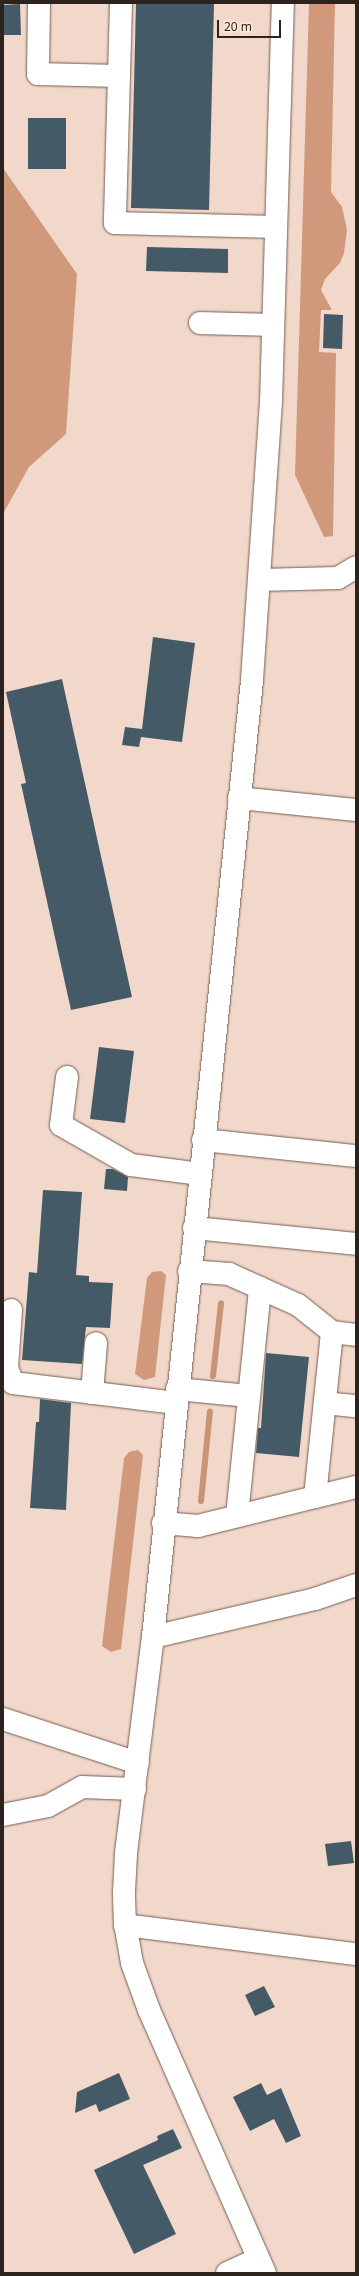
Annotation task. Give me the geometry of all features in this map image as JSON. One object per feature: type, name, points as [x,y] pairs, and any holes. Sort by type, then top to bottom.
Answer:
[{"type":"street","points":[[39,3],[38,74],[119,76]]},
{"type":"street","points":[[120,3],[114,223],[276,227]]},
{"type":"street","points":[[227,2273],[262,2266],[149,2010],[132,1963],[125,1925],[126,1853],[153,1637],[163,1523],[252,680],[271,402],[283,3]]},
{"type":"street","points":[[200,323],[273,325]]},
{"type":"street","points":[[259,580],[338,578],[356,567]]},
{"type":"street","points":[[239,798],[356,810]]},
{"type":"street","points":[[67,1077],[61,1124],[131,1165],[200,1174]]},
{"type":"street","points":[[203,1140],[356,1156]]},
{"type":"street","points":[[194,1228],[356,1244]]},
{"type":"street","points":[[190,1271],[229,1274],[298,1305],[332,1332],[356,1335]]},
{"type":"street","points":[[237,1516],[260,1288]]},
{"type":"street","points":[[11,1310],[7,1368],[13,1383],[92,1393],[177,1396],[250,1396]]},
{"type":"street","points":[[315,1497],[332,1332]]},
{"type":"street","points":[[92,1393],[96,1343]]},
{"type":"street","points":[[325,1403],[356,1406]]},
{"type":"street","points":[[163,1523],[198,1526],[356,1487]]},
{"type":"street","points":[[153,1637],[315,1599],[356,1585]]},
{"type":"street","points":[[3,1719],[138,1763]]},
{"type":"street","points":[[3,1815],[48,1806],[82,1787],[135,1789]]},
{"type":"street","points":[[125,1925],[356,1954]]},
{"type":"shaded area","points":[[309,3],[335,3],[331,192],[342,207],[347,230],[344,253],[340,263],[325,279],[321,290],[332,310],[321,310],[319,352],[336,353],[333,536],[324,537],[295,475]]},
{"type":"shaded area","points":[[3,168],[77,274],[66,434],[29,467],[3,514]]},
{"type":"shaded area","points":[[161,1271],[166,1275],[155,1377],[144,1380],[135,1374],[147,1278],[152,1272]]},
{"type":"shaded area","points":[[138,1450],[143,1455],[121,1649],[111,1652],[102,1646],[124,1458],[129,1452]]},
{"type":"building","points":[[136,3],[214,3],[209,210],[131,208]]},
{"type":"building","points":[[20,4],[21,35],[3,35],[3,5]]},
{"type":"building","points":[[28,118],[66,118],[66,169],[28,169]]},
{"type":"building","points":[[147,247],[228,249],[228,273],[146,271]]},
{"type":"building","points":[[324,314],[343,315],[342,349],[323,348]]},
{"type":"building","points":[[153,637],[195,643],[182,742],[141,737],[139,747],[122,745],[125,727],[142,729]]},
{"type":"building","points":[[62,679],[132,997],[71,1010],[21,784],[26,783],[6,692]]},
{"type":"building","points":[[99,1047],[134,1051],[125,1123],[90,1119]]},
{"type":"building","points":[[106,1169],[113,1169],[128,1177],[127,1191],[104,1189]]},
{"type":"building","points":[[43,1190],[82,1192],[76,1275],[89,1276],[89,1282],[113,1283],[110,1328],[86,1327],[82,1364],[22,1360],[29,1272],[37,1273]]},
{"type":"building","points":[[266,1353],[309,1357],[299,1457],[256,1453],[258,1428],[261,1428]]},
{"type":"building","points":[[40,1399],[71,1403],[66,1510],[30,1508],[36,1422],[39,1422]]},
{"type":"building","points":[[351,1841],[354,1863],[328,1866],[325,1844]]},
{"type":"building","points":[[264,1986],[275,2007],[255,2016],[245,1995]]},
{"type":"building","points":[[119,2073],[130,2099],[99,2112],[96,2104],[75,2113],[77,2092]]},
{"type":"building","points":[[261,2083],[267,2095],[281,2088],[301,2136],[286,2143],[274,2119],[250,2131],[233,2097]]},
{"type":"building","points":[[173,2129],[182,2148],[143,2165],[176,2234],[134,2254],[94,2170],[158,2140],[157,2136]]},
{"type":"waterway","points":[[213,1376],[221,1303]]},
{"type":"waterway","points":[[201,1501],[210,1411]]}]
